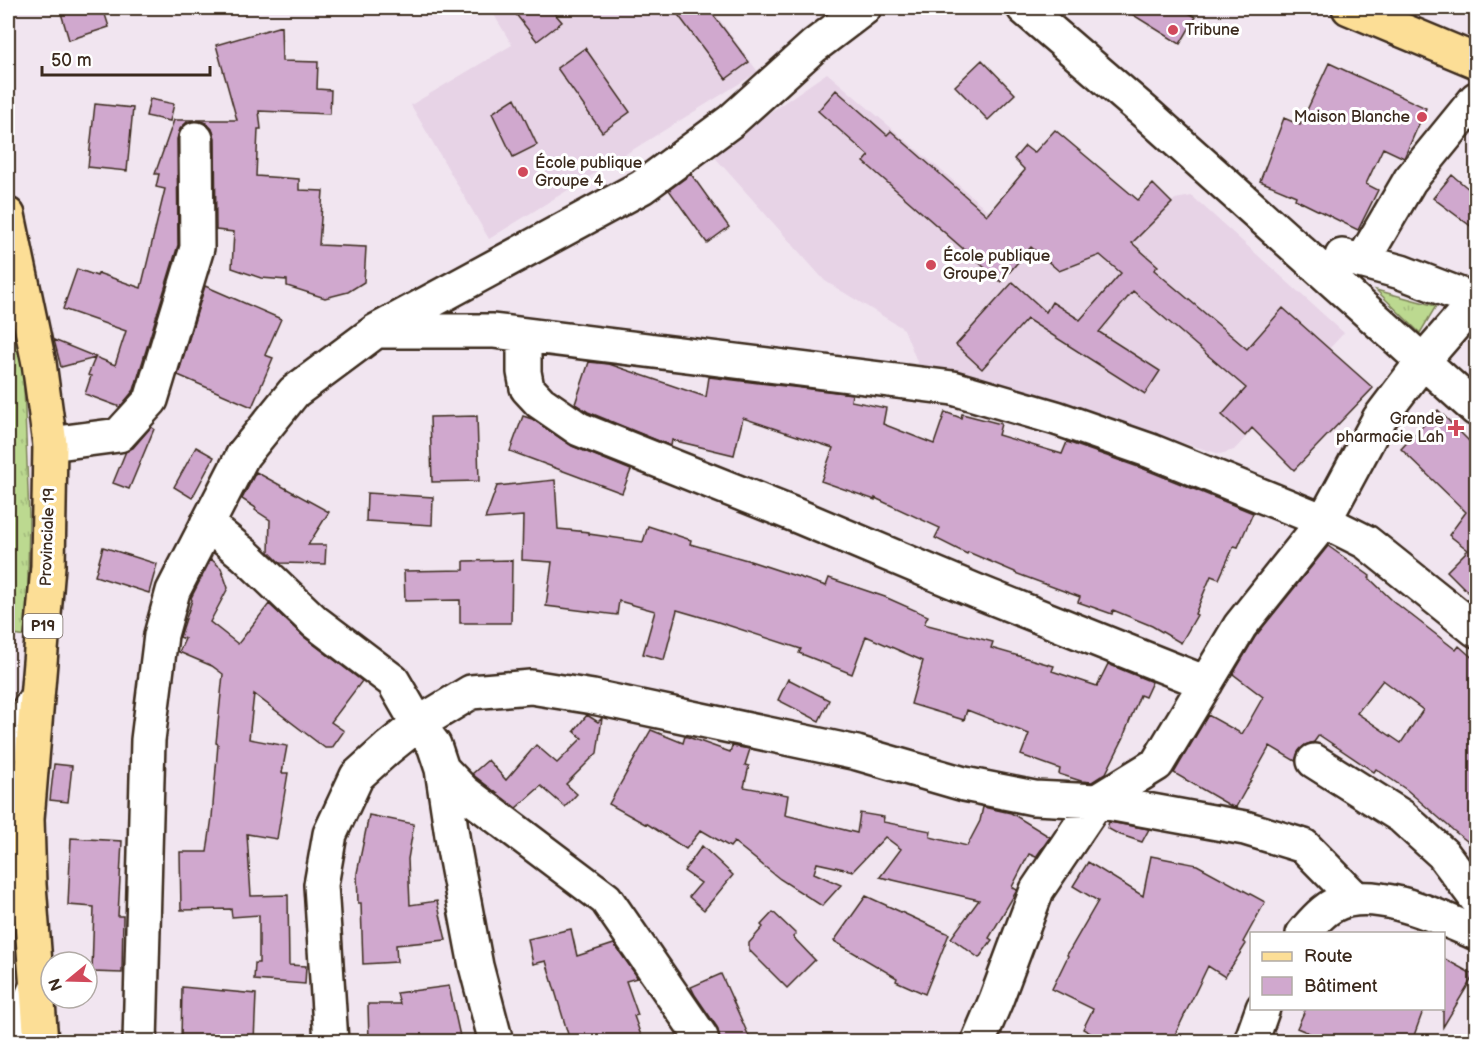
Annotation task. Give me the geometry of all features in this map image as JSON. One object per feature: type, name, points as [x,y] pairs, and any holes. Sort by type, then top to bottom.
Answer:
[{"type":"main road","points":[[1349,8],[1476,61]]},
{"type":"main road","name":"Provinciale 19","points":[[8,215],[39,363],[50,444],[48,566],[27,819],[29,885],[41,1041]]},
{"type":"street","points":[[140,1041],[148,740],[161,635],[173,591],[243,455],[294,392],[376,331],[642,187],[731,121],[814,46],[864,8]]},
{"type":"street","points":[[1024,8],[1307,256],[1476,409]]},
{"type":"street","points":[[1362,262],[1410,180],[1476,99]]},
{"type":"street","points":[[50,444],[119,435],[151,399],[197,248],[196,139]]},
{"type":"street","points":[[978,1041],[996,1000],[1037,890],[1097,801],[1157,764],[1240,626],[1324,521],[1379,419],[1423,361],[1476,301],[1401,272],[1335,255],[1307,256]]},
{"type":"street","points":[[376,331],[493,331],[524,334],[953,388],[1056,418],[1151,451],[1324,521],[1366,542],[1476,630]]},
{"type":"street","points":[[524,334],[524,372],[527,388],[540,402],[579,429],[1206,683]]},
{"type":"street","points":[[207,524],[246,556],[315,621],[393,681],[418,724],[434,745],[442,769],[454,849],[470,931],[496,1041]]},
{"type":"street","points":[[331,1041],[321,885],[330,834],[357,776],[388,747],[418,724],[471,692],[531,687],[682,715],[857,753],[964,784],[1034,798],[1097,801],[1245,828],[1304,846],[1355,898]]},
{"type":"street","points":[[8,744],[36,698]]},
{"type":"street","points":[[1314,761],[1401,816],[1443,854],[1476,898]]},
{"type":"street","points":[[442,769],[464,792],[606,899],[702,1041]]},
{"type":"street","points":[[1304,932],[1333,906],[1355,898],[1391,901],[1476,933]]},
{"type":"street","points":[[12,1041],[37,985]]},
{"type":"street","points":[[1251,1041],[1262,1010]]},
{"type":"shaded area","name":"École publique Groupe 4","points":[[490,8],[711,8],[758,72],[489,239],[411,105],[512,45]]},
{"type":"shaded area","name":"École publique Groupe 7","points":[[827,73],[1059,271],[1106,253],[1116,258],[1175,199],[1192,196],[1344,333],[1234,450],[1220,454],[918,364],[904,329],[825,281],[711,153]]},
{"type":"green space","points":[[1376,290],[1436,306],[1420,333]]},
{"type":"green space","points":[[8,317],[23,360],[29,516],[27,637],[8,634]]},
{"type":"building","points":[[79,8],[103,8],[109,27],[69,40],[61,13]]},
{"type":"building","points":[[511,8],[550,8],[562,22],[537,41]]},
{"type":"building","points":[[673,8],[708,8],[749,62],[726,79]]},
{"type":"building","name":"Tribune","points":[[1122,8],[1180,8],[1196,17],[1180,44]]},
{"type":"building","points":[[281,26],[282,61],[318,62],[317,89],[331,90],[330,114],[259,111],[261,129],[258,129],[256,176],[299,179],[299,190],[323,191],[319,245],[366,247],[364,282],[348,292],[325,298],[287,286],[287,280],[261,278],[232,268],[234,232],[216,230],[215,138],[212,129],[206,123],[197,120],[237,120],[216,45]]},
{"type":"building","points":[[585,48],[630,112],[602,132],[557,68]]},
{"type":"building","points":[[982,60],[1015,94],[988,120],[955,86]]},
{"type":"building","points":[[1329,63],[1426,108],[1404,158],[1383,148],[1366,184],[1378,190],[1358,230],[1295,199],[1296,196],[1260,181],[1284,118],[1300,125]]},
{"type":"building","points":[[836,90],[887,135],[891,131],[987,215],[1025,170],[1014,159],[1025,146],[1034,153],[1055,130],[1138,200],[1153,184],[1172,203],[1132,243],[1158,266],[1154,270],[1247,349],[1283,308],[1373,388],[1294,470],[1252,428],[1245,436],[1222,415],[1246,388],[1133,291],[1099,332],[1160,371],[1145,394],[1027,319],[982,369],[956,345],[1013,282],[1046,312],[1052,302],[1080,320],[1121,273],[1100,255],[1059,271],[1031,247],[1001,282],[864,162],[869,156],[818,111]]},
{"type":"building","points":[[515,98],[537,145],[513,157],[492,113]]},
{"type":"building","points":[[150,99],[174,104],[170,121],[146,116]]},
{"type":"building","points":[[95,104],[133,108],[127,171],[88,167]]},
{"type":"building","points":[[174,120],[195,120],[186,123],[180,129],[177,139],[178,245],[134,390],[120,407],[85,394],[91,376],[88,375],[95,358],[61,367],[54,340],[115,365],[126,331],[63,309],[77,269],[97,276],[98,273],[141,288],[165,189],[156,187],[159,174],[155,174]]},
{"type":"building","points":[[691,174],[729,227],[707,243],[669,190]]},
{"type":"building","points":[[1452,175],[1476,195],[1476,230],[1433,198]]},
{"type":"building","points":[[205,286],[281,319],[265,355],[273,358],[252,407],[178,375]]},
{"type":"building","points":[[589,362],[609,364],[706,397],[709,377],[852,394],[851,401],[886,408],[883,424],[934,444],[945,412],[961,418],[962,414],[1001,424],[998,435],[1062,454],[1067,442],[1144,469],[1253,513],[1238,547],[1234,546],[1219,579],[1211,576],[1195,614],[1197,615],[1181,643],[1152,626],[1113,610],[1112,614],[1078,602],[1080,597],[1015,573],[968,552],[967,554],[935,538],[940,528],[875,498],[875,500],[821,481],[833,448],[743,418],[734,455],[672,440],[671,446],[588,412],[575,404]]},
{"type":"building","points":[[1438,410],[1476,448],[1476,600],[1447,571],[1468,550],[1449,535],[1466,512],[1401,449]]},
{"type":"building","points":[[477,416],[479,481],[432,482],[430,417]]},
{"type":"building","points":[[523,416],[532,419],[572,446],[631,470],[622,493],[510,451]]},
{"type":"building","points":[[151,427],[154,429],[129,489],[113,483],[126,451],[133,448]]},
{"type":"building","points":[[196,447],[214,457],[192,498],[174,487]]},
{"type":"building","points":[[256,472],[329,512],[308,545],[326,545],[325,564],[280,563],[269,552],[270,520],[242,499]]},
{"type":"building","points":[[555,480],[558,529],[643,542],[648,526],[691,540],[690,544],[826,586],[829,578],[885,597],[928,616],[924,624],[993,642],[991,648],[1054,666],[1052,671],[1097,686],[1108,664],[1152,682],[1145,697],[1140,695],[1125,735],[1106,773],[1092,782],[1059,774],[1060,769],[1021,755],[1029,734],[967,710],[964,720],[911,704],[923,661],[866,636],[852,674],[799,653],[801,649],[677,610],[664,660],[643,654],[655,611],[619,601],[617,615],[546,606],[552,562],[522,560],[523,516],[485,519],[497,486]]},
{"type":"building","points":[[367,493],[433,497],[432,525],[366,521]]},
{"type":"building","points":[[1328,546],[1370,576],[1369,578],[1393,601],[1456,650],[1459,646],[1476,661],[1476,848],[1407,790],[1376,769],[1374,772],[1319,735],[1314,742],[1305,745],[1299,751],[1295,761],[1270,746],[1236,807],[1174,773],[1208,715],[1242,734],[1263,697],[1233,674],[1255,637]],"holes":[[[1383,680],[1423,710],[1401,743],[1357,713]]]},
{"type":"building","points":[[103,547],[157,564],[149,593],[95,576]]},
{"type":"building","points":[[211,559],[221,568],[228,588],[210,622],[238,644],[269,604],[304,637],[362,681],[331,722],[344,731],[332,748],[325,748],[254,694],[249,739],[287,746],[282,773],[288,773],[277,839],[247,834],[251,896],[288,895],[289,965],[306,966],[305,984],[254,980],[255,963],[259,963],[259,915],[232,917],[231,909],[181,910],[180,852],[207,852],[212,817],[223,674],[212,666],[179,652],[185,639],[180,637],[191,598]]},
{"type":"building","points":[[512,560],[511,623],[460,623],[460,600],[405,601],[404,571],[464,570],[464,561]]},
{"type":"building","points":[[788,679],[829,700],[819,721],[778,700]]},
{"type":"building","points":[[587,715],[598,722],[602,718],[597,753],[566,784],[577,794],[565,807],[541,786],[516,808],[472,774],[488,760],[506,780],[536,745],[557,763],[582,738],[574,731]]},
{"type":"building","points":[[651,730],[683,743],[685,736],[730,752],[732,746],[750,749],[745,765],[749,766],[744,787],[788,795],[785,815],[857,833],[860,813],[884,817],[883,822],[931,831],[930,837],[967,846],[980,821],[983,807],[1011,813],[1050,837],[1036,857],[1029,854],[1012,887],[1017,890],[989,938],[992,940],[979,958],[951,938],[979,900],[880,877],[901,849],[885,837],[853,871],[817,863],[814,873],[841,885],[822,906],[780,879],[734,842],[730,847],[701,830],[686,849],[646,823],[609,804]]},
{"type":"building","points":[[54,764],[72,766],[68,802],[50,800]]},
{"type":"building","points":[[369,815],[414,824],[408,859],[410,905],[437,901],[446,940],[396,945],[397,962],[363,964],[361,903],[358,903],[357,873]]},
{"type":"building","points":[[1109,822],[1149,829],[1142,842],[1107,828]]},
{"type":"building","points":[[71,838],[122,841],[118,916],[123,916],[122,973],[99,972],[99,950],[93,950],[94,907],[68,905]]},
{"type":"building","points":[[702,846],[733,875],[704,910],[689,897],[701,883],[684,871]]},
{"type":"building","points":[[1151,856],[1197,865],[1265,902],[1243,942],[1246,944],[1225,977],[1208,966],[1172,1041],[1104,1041],[1083,1029],[1093,1009],[1052,989],[1067,955],[1098,901],[1073,886],[1088,862],[1143,896]]},
{"type":"building","points":[[866,896],[949,934],[925,994],[896,981],[897,978],[834,941]]},
{"type":"building","points":[[773,912],[796,934],[793,937],[815,960],[787,988],[749,950],[749,943]]},
{"type":"building","points":[[571,929],[577,956],[614,944],[636,975],[637,978],[626,981],[638,1015],[634,1016],[643,1041],[570,1041],[546,961],[533,964],[528,939]]},
{"type":"building","points":[[1445,959],[1474,975],[1443,1027],[1443,1010],[1445,1010]]},
{"type":"building","points":[[721,974],[751,1041],[720,1041],[717,1027],[691,987]]},
{"type":"building","points":[[449,986],[461,1041],[369,1041],[368,1004],[400,1004],[397,993]]},
{"type":"building","points":[[182,987],[256,994],[254,1041],[181,1041]]},
{"type":"building","points":[[1305,1010],[1423,1010],[1412,1041],[1328,1041],[1297,1028]]},
{"type":"place","name":"Tribune","points":[[1173,30]]},
{"type":"place","name":"Maison Blanche","points":[[1422,117]]},
{"type":"place","name":"École publique Groupe 4","points":[[523,172]]},
{"type":"place","name":"École publique Groupe 7","points":[[931,265]]},
{"type":"place","name":"Grande pharmacie Lah","points":[[1456,428]]}]
